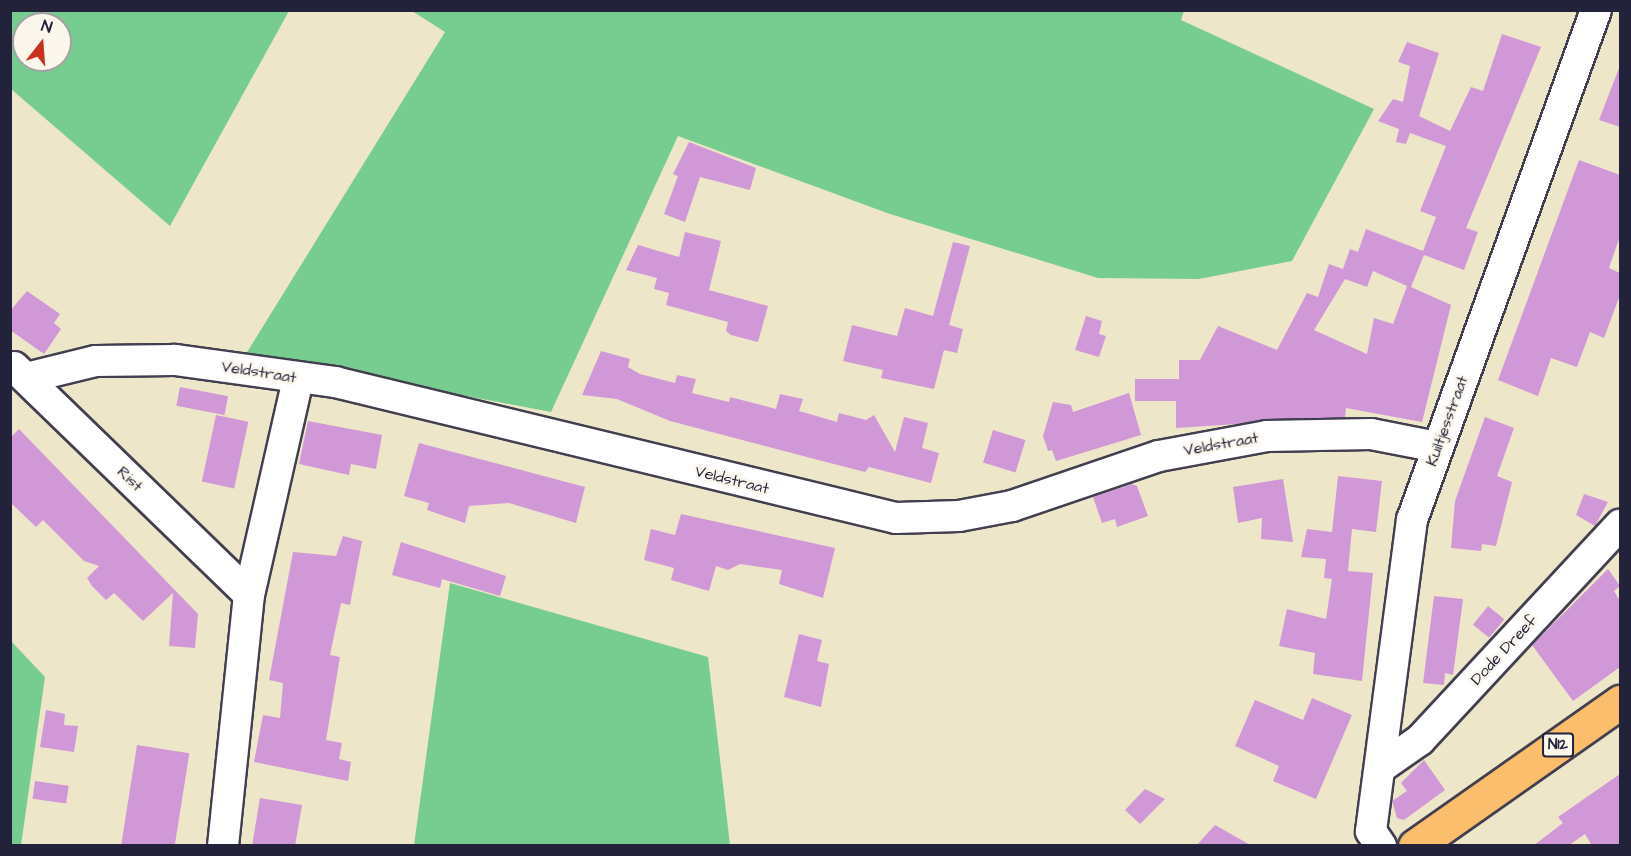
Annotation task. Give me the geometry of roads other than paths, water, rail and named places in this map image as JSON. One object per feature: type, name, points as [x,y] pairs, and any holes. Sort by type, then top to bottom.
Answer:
[{"type":"main road","name":"N12","points":[[1415,846],[1620,702]]},
{"type":"street","name":"Kuiltjesstraat","points":[[1381,846],[1371,831],[1412,520],[1596,10]]},
{"type":"street","name":"Veldstraat","points":[[18,371],[96,361],[175,360],[408,396],[896,518],[959,516],[1012,506],[1159,456],[1268,436],[1371,434],[1437,447]]},
{"type":"street","name":"Rist","points":[[18,371],[249,595]]},
{"type":"street","points":[[223,846],[249,595],[298,379]]},
{"type":"street","name":"Dode Dreef","points":[[1380,768],[1420,740],[1620,525]]}]
